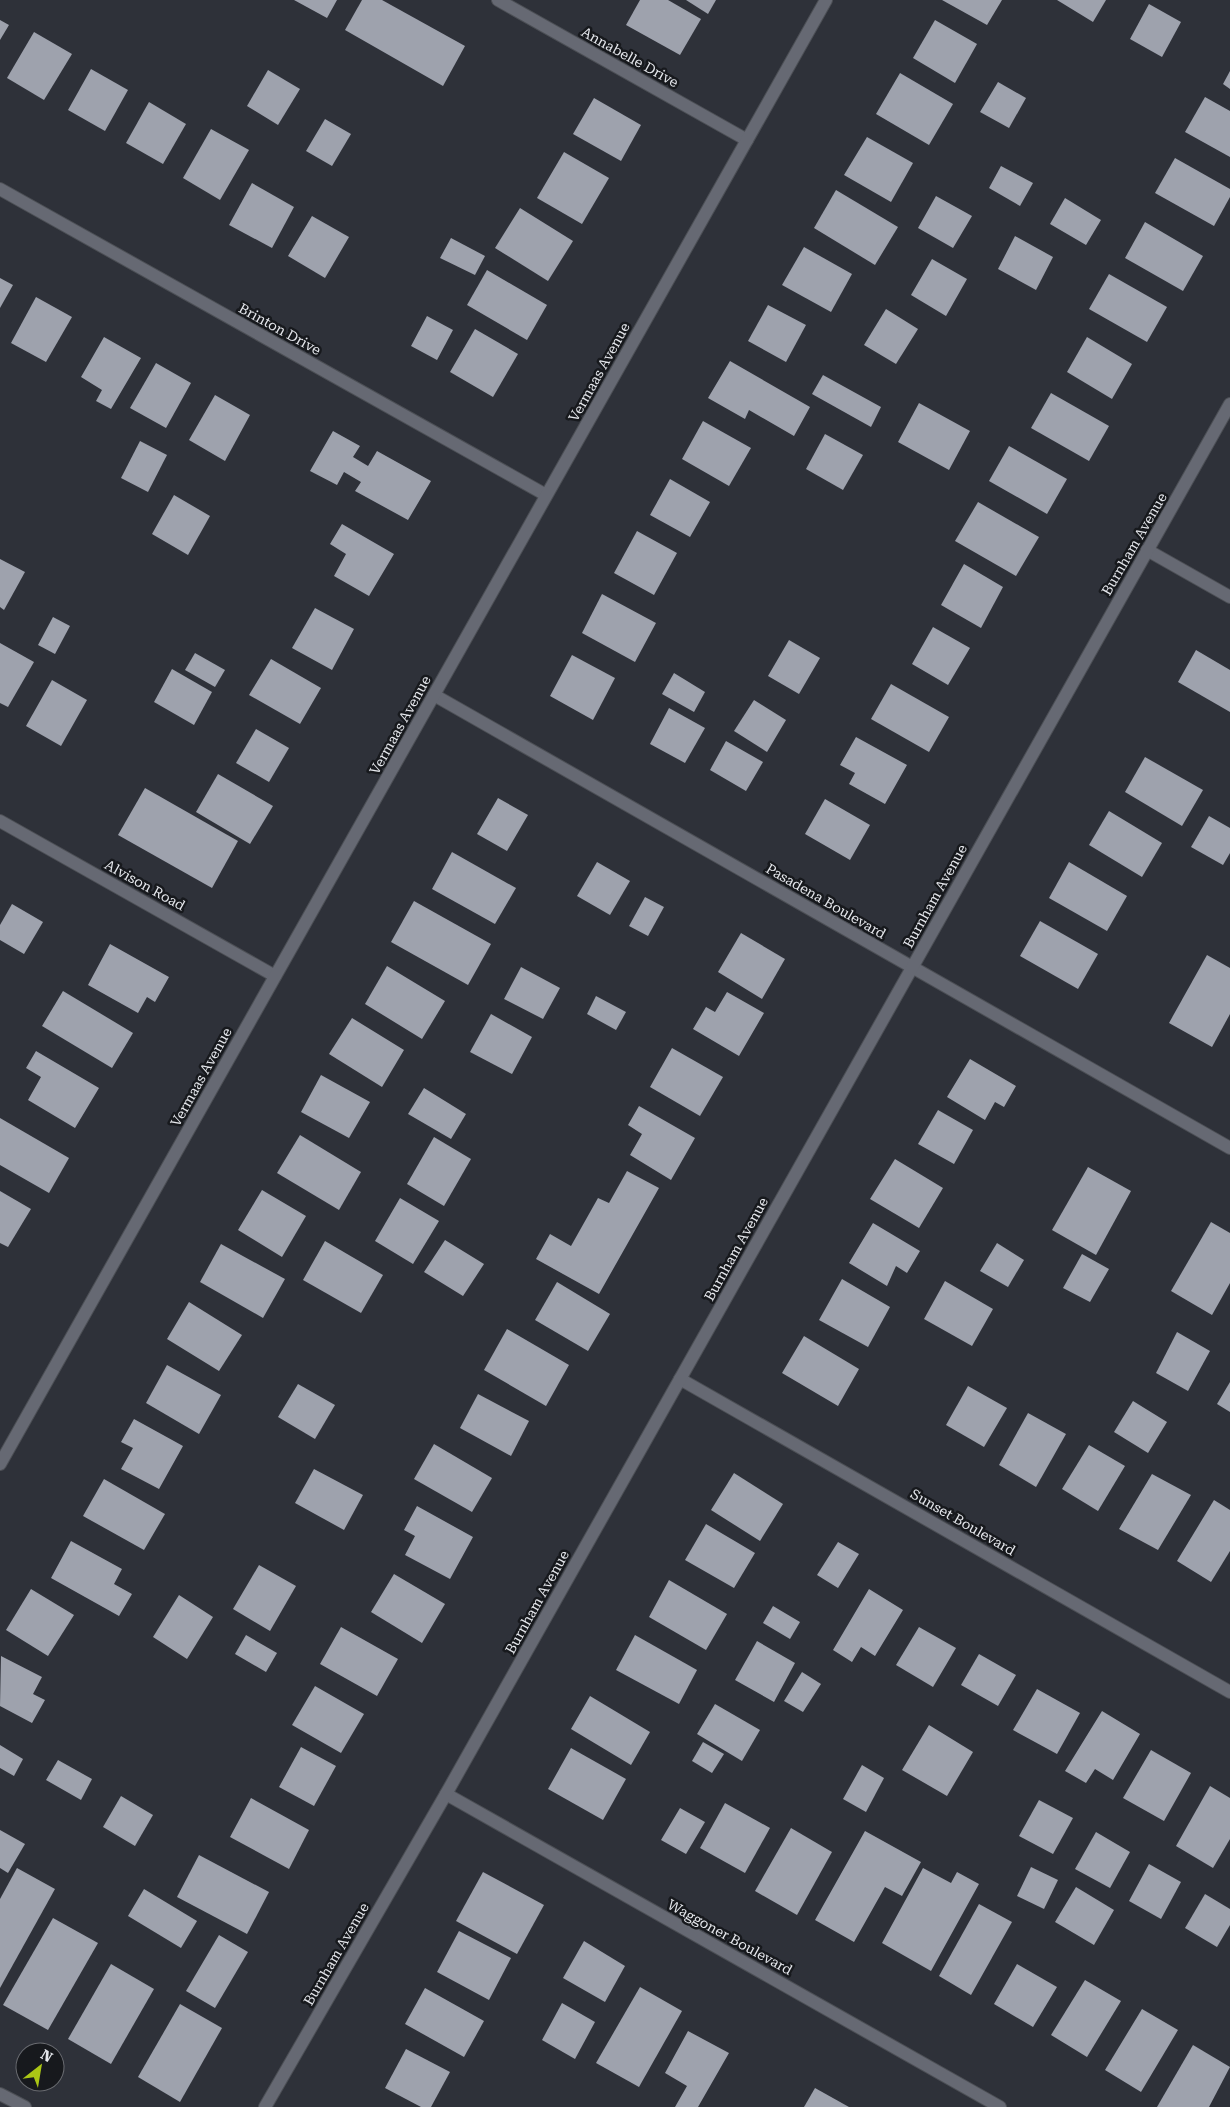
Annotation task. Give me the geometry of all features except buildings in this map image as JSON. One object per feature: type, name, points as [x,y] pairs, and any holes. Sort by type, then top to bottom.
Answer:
[{"type":"street","name":"Annabelle Drive","points":[[498,0],[747,140]]},
{"type":"street","name":"Vermaas Avenue","points":[[0,1464],[826,0]]},
{"type":"street","name":"Brinton Drive","points":[[0,189],[546,495]]},
{"type":"street","name":"Burnham Avenue","points":[[264,2107],[446,1794],[1230,404]]},
{"type":"street","points":[[1147,550],[1230,597]]},
{"type":"street","name":"Pasadena Boulevard","points":[[434,695],[1230,1148]]},
{"type":"street","name":"Alvison Road","points":[[0,821],[275,976]]},
{"type":"street","name":"Sunset Boulevard","points":[[680,1379],[1230,1692]]},
{"type":"street","name":"Waggoner Boulevard","points":[[446,1794],[1000,2107]]},
{"type":"street","points":[[0,2094],[25,2107]]}]
